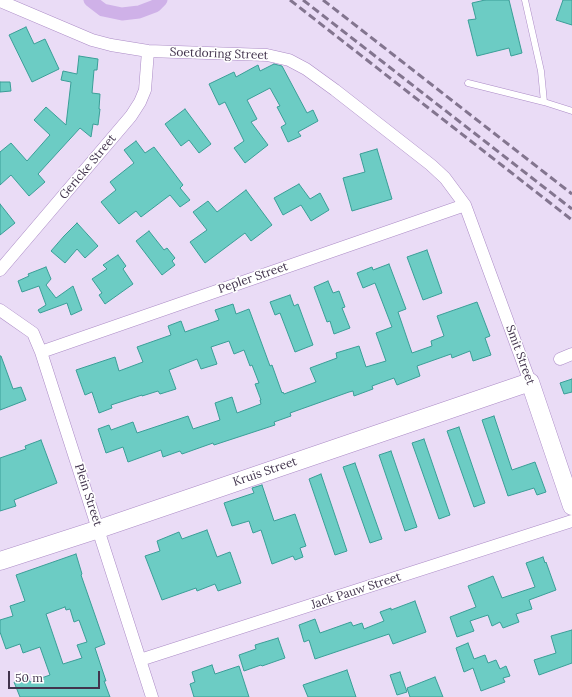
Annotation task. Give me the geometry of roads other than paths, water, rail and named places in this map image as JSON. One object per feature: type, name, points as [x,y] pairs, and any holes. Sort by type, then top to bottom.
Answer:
[{"type":"street","name":"Soetdoring Street","points":[[2,5],[92,40],[111,45],[148,51],[267,55],[289,60],[306,69],[335,90],[431,165],[445,178],[465,205]]},
{"type":"street","name":"Gericke Street","points":[[0,270],[131,116],[140,102],[145,90],[148,51]]},
{"type":"street","name":"Pepler Street","points":[[42,352],[465,205]]},
{"type":"street","name":"Smit Street","points":[[465,205],[530,382],[572,506]]},
{"type":"street","name":"Plein Street","points":[[0,310],[33,333],[42,352],[152,697]]},
{"type":"street","points":[[560,359],[572,354]]},
{"type":"street","name":"Kruis Street","points":[[0,560],[530,382]]},
{"type":"street","name":"Jack Pauw Street","points":[[140,660],[572,522]]},
{"type":"lane","points":[[525,0],[541,71],[544,102]]},
{"type":"lane","points":[[468,83],[544,102],[572,111]]},
{"type":"waterway","points":[[90,0],[103,10],[122,14],[139,12],[155,6],[161,0]]},
{"type":"railway","points":[[290,0],[572,220]]},
{"type":"railway","points":[[303,0],[572,209]]},
{"type":"railway","points":[[323,0],[572,194]]}]
